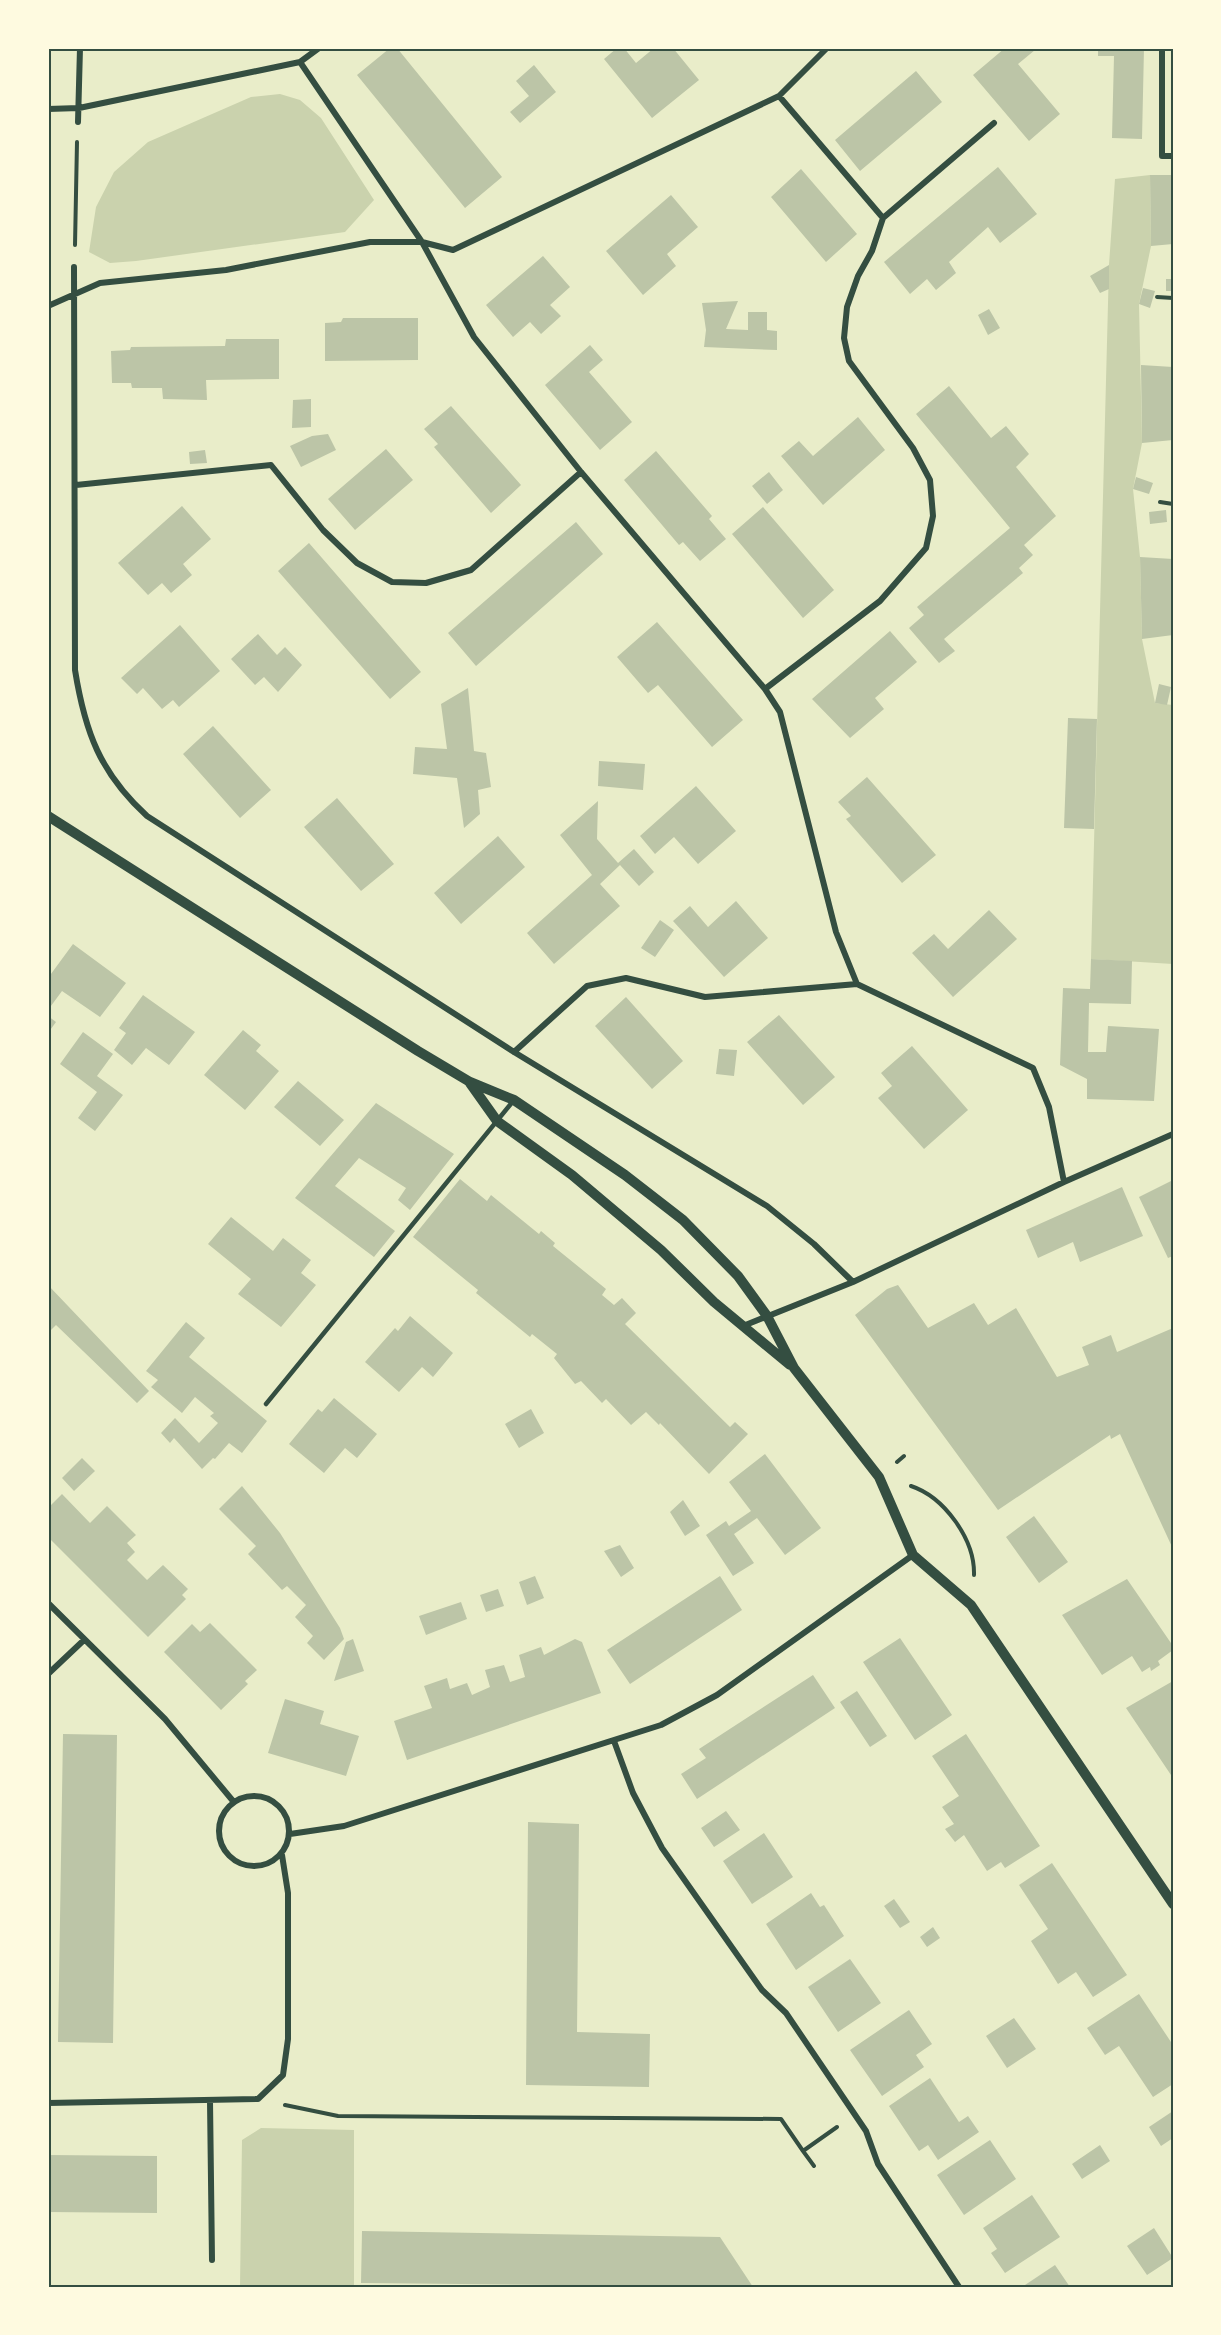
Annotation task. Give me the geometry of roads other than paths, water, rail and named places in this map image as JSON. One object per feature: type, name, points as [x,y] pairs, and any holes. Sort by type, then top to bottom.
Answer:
[{"type":"street","points":[[78,122],[80,48]]},
{"type":"street","points":[[48,109],[79,108],[300,63],[319,48]]},
{"type":"street","points":[[48,306],[100,283],[226,270],[370,242],[422,242],[453,250],[646,161],[779,96],[827,48]]},
{"type":"street","points":[[1162,48],[1162,156],[1173,156]]},
{"type":"street","points":[[300,63],[422,242],[474,337],[581,472],[765,688],[780,712],[836,932],[858,984]]},
{"type":"street","points":[[779,96],[883,218]]},
{"type":"street","points":[[765,688],[880,601],[927,548],[933,516],[930,480],[913,448],[849,361],[844,338],[847,307],[858,276],[872,251],[883,218],[994,123]]},
{"type":"street","points":[[74,267],[75,669],[88,732],[113,782],[147,816],[514,1052],[767,1206],[814,1244],[853,1282]]},
{"type":"street","points":[[76,485],[271,465],[323,530],[357,563],[392,582],[426,583],[471,570],[581,472]]},
{"type":"street","points":[[48,816],[470,1082],[514,1100],[625,1175],[683,1220],[738,1276],[767,1316],[794,1368],[879,1477],[913,1556],[971,1605],[1173,1904]]},
{"type":"street","points":[[514,1052],[587,986],[626,978],[705,997],[858,984],[1033,1068],[1049,1107],[1064,1182]]},
{"type":"street","points":[[470,1082],[497,1121],[572,1174],[661,1250],[742,1326],[794,1368]]},
{"type":"street","points":[[742,1326],[853,1282],[1064,1182],[1173,1134]]},
{"type":"street","points":[[290,1834],[344,1826],[614,1742],[661,1725],[717,1695],[913,1556]]},
{"type":"street","points":[[48,1603],[165,1719],[233,1801]]},
{"type":"street","points":[[48,1674],[84,1640]]},
{"type":"street","points":[[614,1742],[633,1793],[662,1848],[762,1990],[786,2013],[866,2131],[878,2164],[959,2287]]},
{"type":"street","points":[[48,2103],[258,2099],[283,2075],[288,2039],[288,1893],[282,1855],[290,1834],[286,1812],[270,1798],[252,1794],[233,1801],[222,1815],[218,1832],[225,1853],[234,1862],[246,1866],[266,1865],[282,1855]]},
{"type":"street","points":[[210,2101],[212,2260]]},
{"type":"lane","points":[[266,1404],[514,1100]]}]
